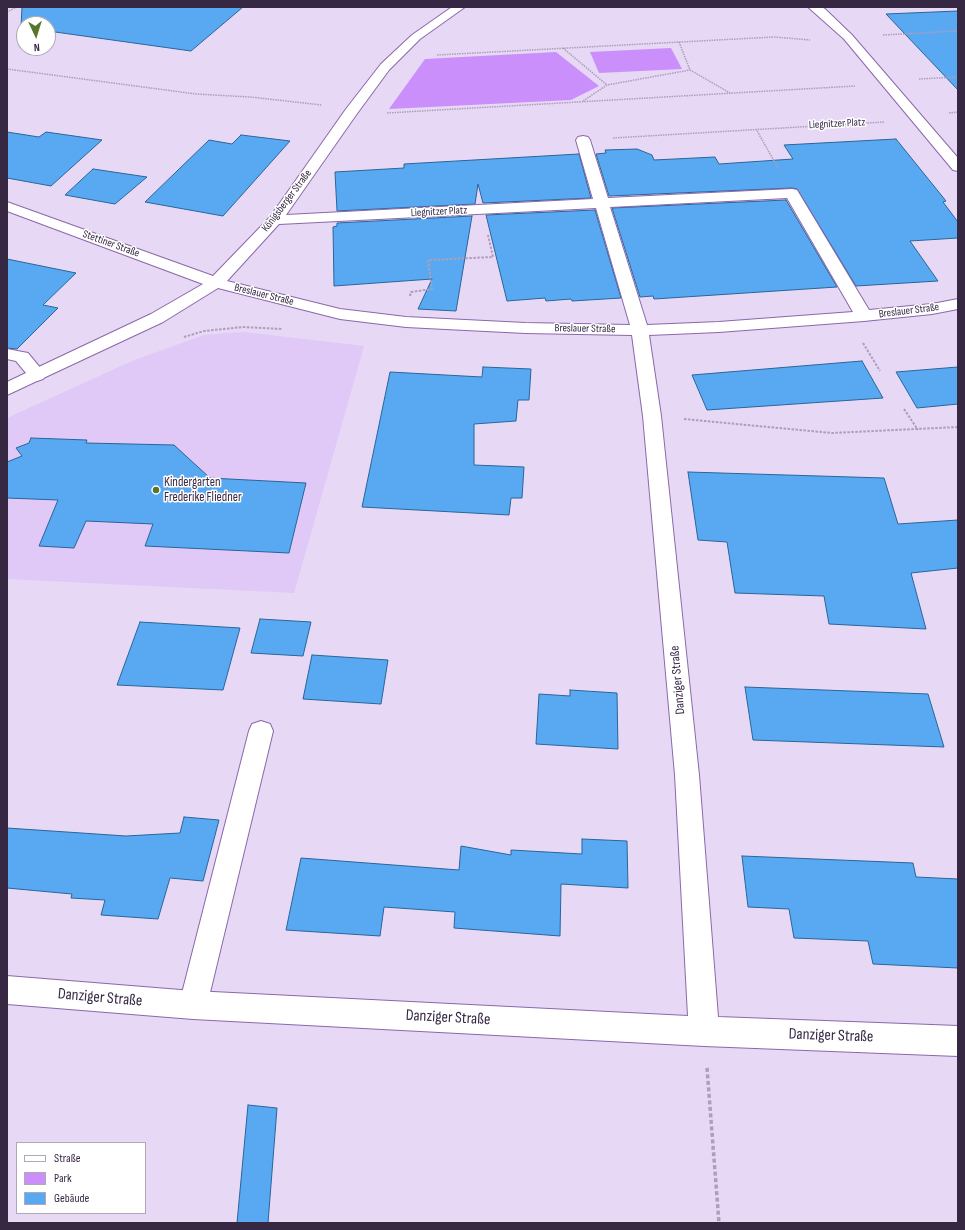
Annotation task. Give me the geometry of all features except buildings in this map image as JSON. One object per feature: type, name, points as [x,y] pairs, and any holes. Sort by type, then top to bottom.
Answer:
[{"type":"street","name":"Königsberger Straße","points":[[7,389],[157,318],[216,283],[275,220],[353,109],[385,67],[416,37],[459,7]]},
{"type":"street","points":[[814,7],[821,11],[848,37],[958,167]]},
{"type":"street","points":[[583,140],[640,330]]},
{"type":"street","points":[[792,193],[864,316]]},
{"type":"street","name":"Liegnitzer Platz","points":[[275,220],[792,193]]},
{"type":"street","name":"Stettiner Straße","points":[[7,206],[216,283]]},
{"type":"street","name":"Breslauer Straße","points":[[216,283],[340,314],[406,322],[525,328],[640,330],[720,326],[864,316],[932,309],[958,304]]},
{"type":"street","name":"Danziger Straße","points":[[640,330],[652,416],[687,775],[704,1031]]},
{"type":"street","points":[[7,354],[22,358],[37,375]]},
{"type":"street","points":[[193,1005],[261,731]]},
{"type":"street","name":"Danziger Straße","points":[[7,990],[193,1005],[704,1031],[958,1041]]},
{"type":"path","points":[[7,12],[17,7]]},
{"type":"path","points":[[396,57],[679,42],[774,38],[798,40],[958,31]]},
{"type":"path","points":[[679,42],[690,70],[731,93]]},
{"type":"path","points":[[563,48],[607,85]]},
{"type":"path","points":[[7,69],[135,87],[196,94],[250,97],[376,113],[888,84],[911,79],[958,77]]},
{"type":"path","points":[[583,102],[607,85],[690,70]]},
{"type":"path","name":"Liegnitzer Platz","points":[[583,140],[918,120]]},
{"type":"path","points":[[756,129],[792,193]]},
{"type":"path","points":[[406,322],[411,292],[432,289],[428,260],[493,257],[484,210]]},
{"type":"path","points":[[181,338],[204,331],[243,327],[288,329]]},
{"type":"path","points":[[904,409],[918,430]]},
{"type":"path","points":[[652,416],[832,433],[958,427]]},
{"type":"path","points":[[704,1031],[719,1223]]},
{"type":"shaded area","points":[[244,332],[364,346],[294,593],[7,579],[7,418],[132,361],[204,335]]},
{"type":"green space","points":[[671,48],[682,69],[599,73],[590,52]]},
{"type":"green space","points":[[556,52],[599,86],[571,100],[389,109],[425,59]]},
{"type":"place","name":"Kindergarten Frederike Fliedner","points":[[156,490]]}]
